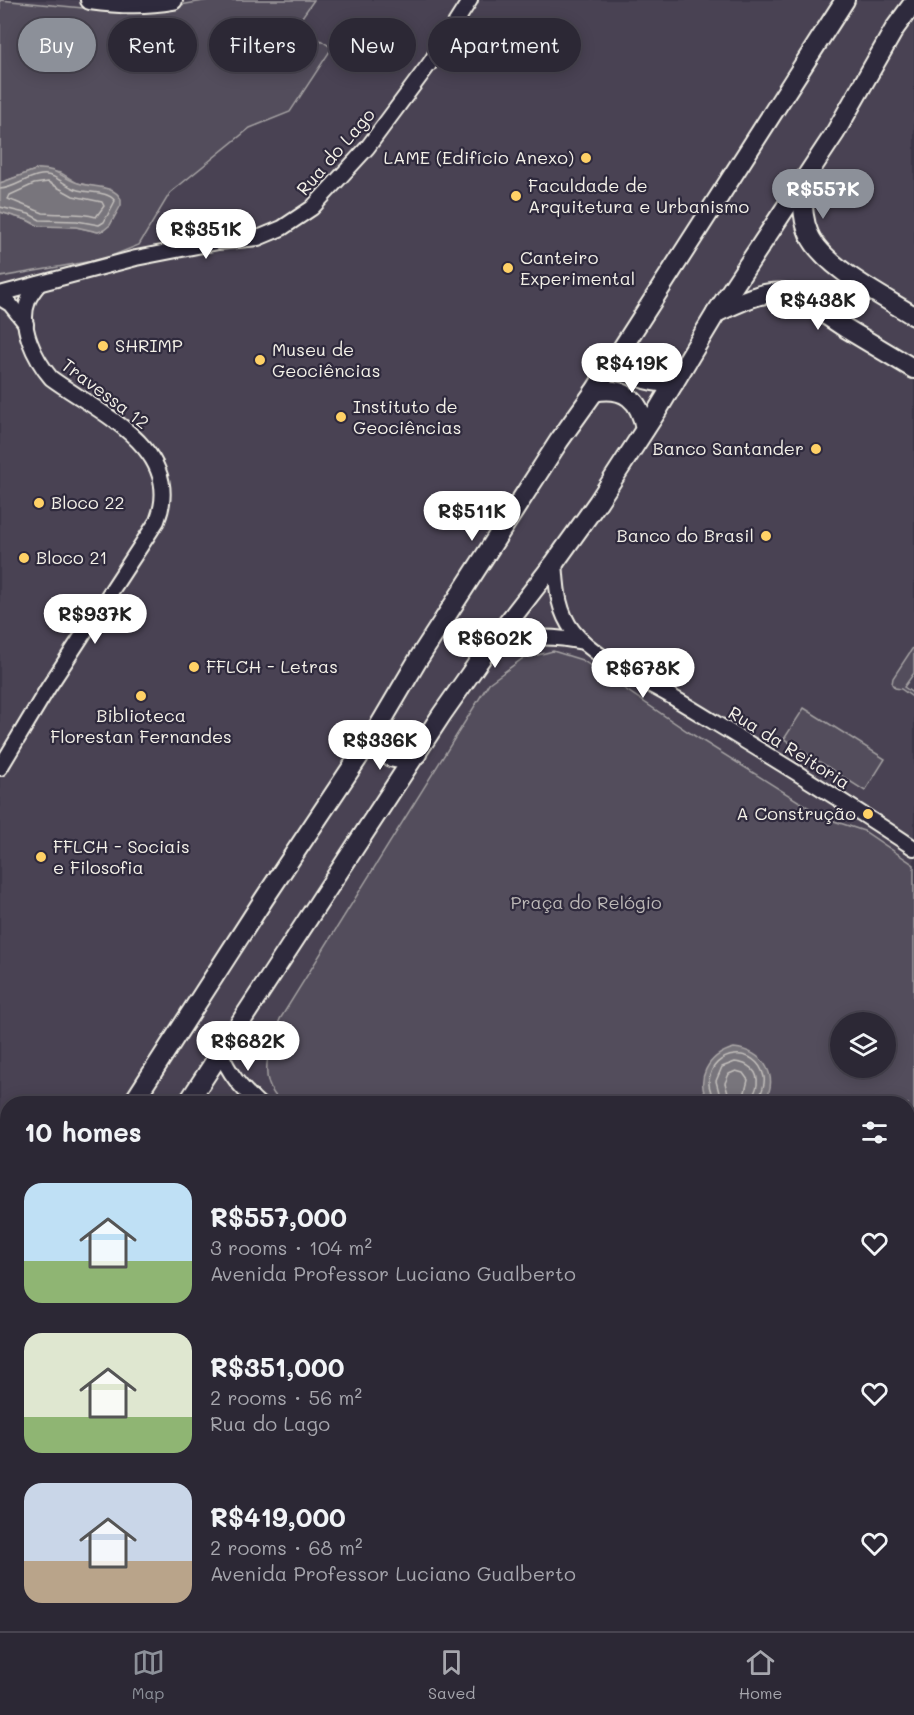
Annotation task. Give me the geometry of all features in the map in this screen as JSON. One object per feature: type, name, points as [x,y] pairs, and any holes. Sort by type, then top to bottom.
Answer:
[{"type":"street","points":[[90,0],[115,4],[173,0]]},
{"type":"street","name":"Rua do Lago","points":[[0,296],[136,258],[218,242],[258,238],[282,228],[312,208],[367,148],[430,63],[470,0]]},
{"type":"street","points":[[137,1096],[376,731],[425,648],[594,392],[844,0]]},
{"type":"street","points":[[192,1096],[394,787],[489,647],[598,502],[716,313],[835,133],[895,28],[914,2]]},
{"type":"street","points":[[802,184],[804,220],[818,250],[830,262],[914,316]]},
{"type":"street","name":"Travessa 12","points":[[0,768],[48,688],[157,521],[164,496],[160,471],[146,449],[123,428],[51,378],[45,371],[30,341],[26,324],[28,300],[39,284]]},
{"type":"street","points":[[716,313],[760,296],[787,292],[796,295],[914,369]]},
{"type":"street","name":"Travessa 12","points":[[0,296],[10,304],[26,324]]},
{"type":"street","points":[[617,354],[633,374],[645,380],[674,383]]},
{"type":"street","points":[[594,392],[606,389],[618,391],[629,397],[643,416],[645,429]]},
{"type":"street","name":"Rua da Reitoria","points":[[555,562],[560,606],[573,631],[583,642],[626,671],[727,729],[914,848]]},
{"type":"street","name":"Rua da Reitoria","points":[[489,647],[536,636],[560,637],[583,642]]},
{"type":"street","points":[[376,731],[377,742],[381,749],[393,759],[407,758],[417,754]]},
{"type":"street","points":[[358,757],[378,761],[392,777],[394,787]]},
{"type":"street","points":[[220,1051],[226,1068],[251,1096]]},
{"type":"shaded area","points":[[0,0],[914,0],[914,1096],[0,1096]]},
{"type":"green space","points":[[0,0],[114,11],[152,10],[209,0],[314,0],[301,18],[209,18],[209,72],[316,72],[290,112],[250,128],[170,193],[139,245],[104,259],[0,277],[0,212],[34,224],[76,227],[98,232],[110,225],[115,214],[106,189],[77,183],[61,173],[38,169],[0,183]]},
{"type":"green space","points":[[317,38],[329,46],[329,53],[317,71]]},
{"type":"green space","points":[[914,646],[914,673],[904,687],[914,694],[914,698],[892,684],[893,678]]},
{"type":"green space","name":"Praça do Relógio","points":[[553,651],[582,660],[687,731],[825,818],[864,831],[914,865],[914,1096],[276,1096],[269,1086],[267,1067],[273,1037],[280,1019],[489,683],[522,659]]},
{"type":"green space","points":[[804,708],[885,759],[865,791],[784,739]]},
{"type":"water","points":[[38,169],[50,170],[72,181],[108,189],[117,194],[121,199],[121,205],[110,225],[98,232],[76,227],[39,226],[0,212],[0,183]]},
{"type":"water","points":[[734,1048],[745,1050],[761,1060],[770,1075],[767,1096],[706,1096],[703,1078],[706,1070],[710,1062],[725,1051]]},
{"type":"place","name":"LAME (Edifício Anexo)","points":[[586,158]]},
{"type":"place","name":"Faculdade de Arquitetura e Urbanismo","points":[[516,196]]},
{"type":"place","name":"Canteiro Experimental","points":[[508,268]]},
{"type":"place","name":"SHRIMP","points":[[103,346]]},
{"type":"place","name":"Museu de Geociências","points":[[260,360]]},
{"type":"place","name":"Instituto de Geociências","points":[[341,417]]},
{"type":"place","name":"Banco Santander","points":[[816,449]]},
{"type":"place","name":"Bloco 22","points":[[39,503]]},
{"type":"place","name":"Banco do Brasil","points":[[766,536]]},
{"type":"place","name":"Bloco 21","points":[[24,558]]},
{"type":"place","name":"FFLCH - Letras","points":[[194,667]]},
{"type":"place","name":"Biblioteca Florestan Fernandes","points":[[141,696]]},
{"type":"place","name":"A Construção","points":[[868,814]]},
{"type":"place","name":"FFLCH - Sociais e Filosofia","points":[[41,857]]}]
